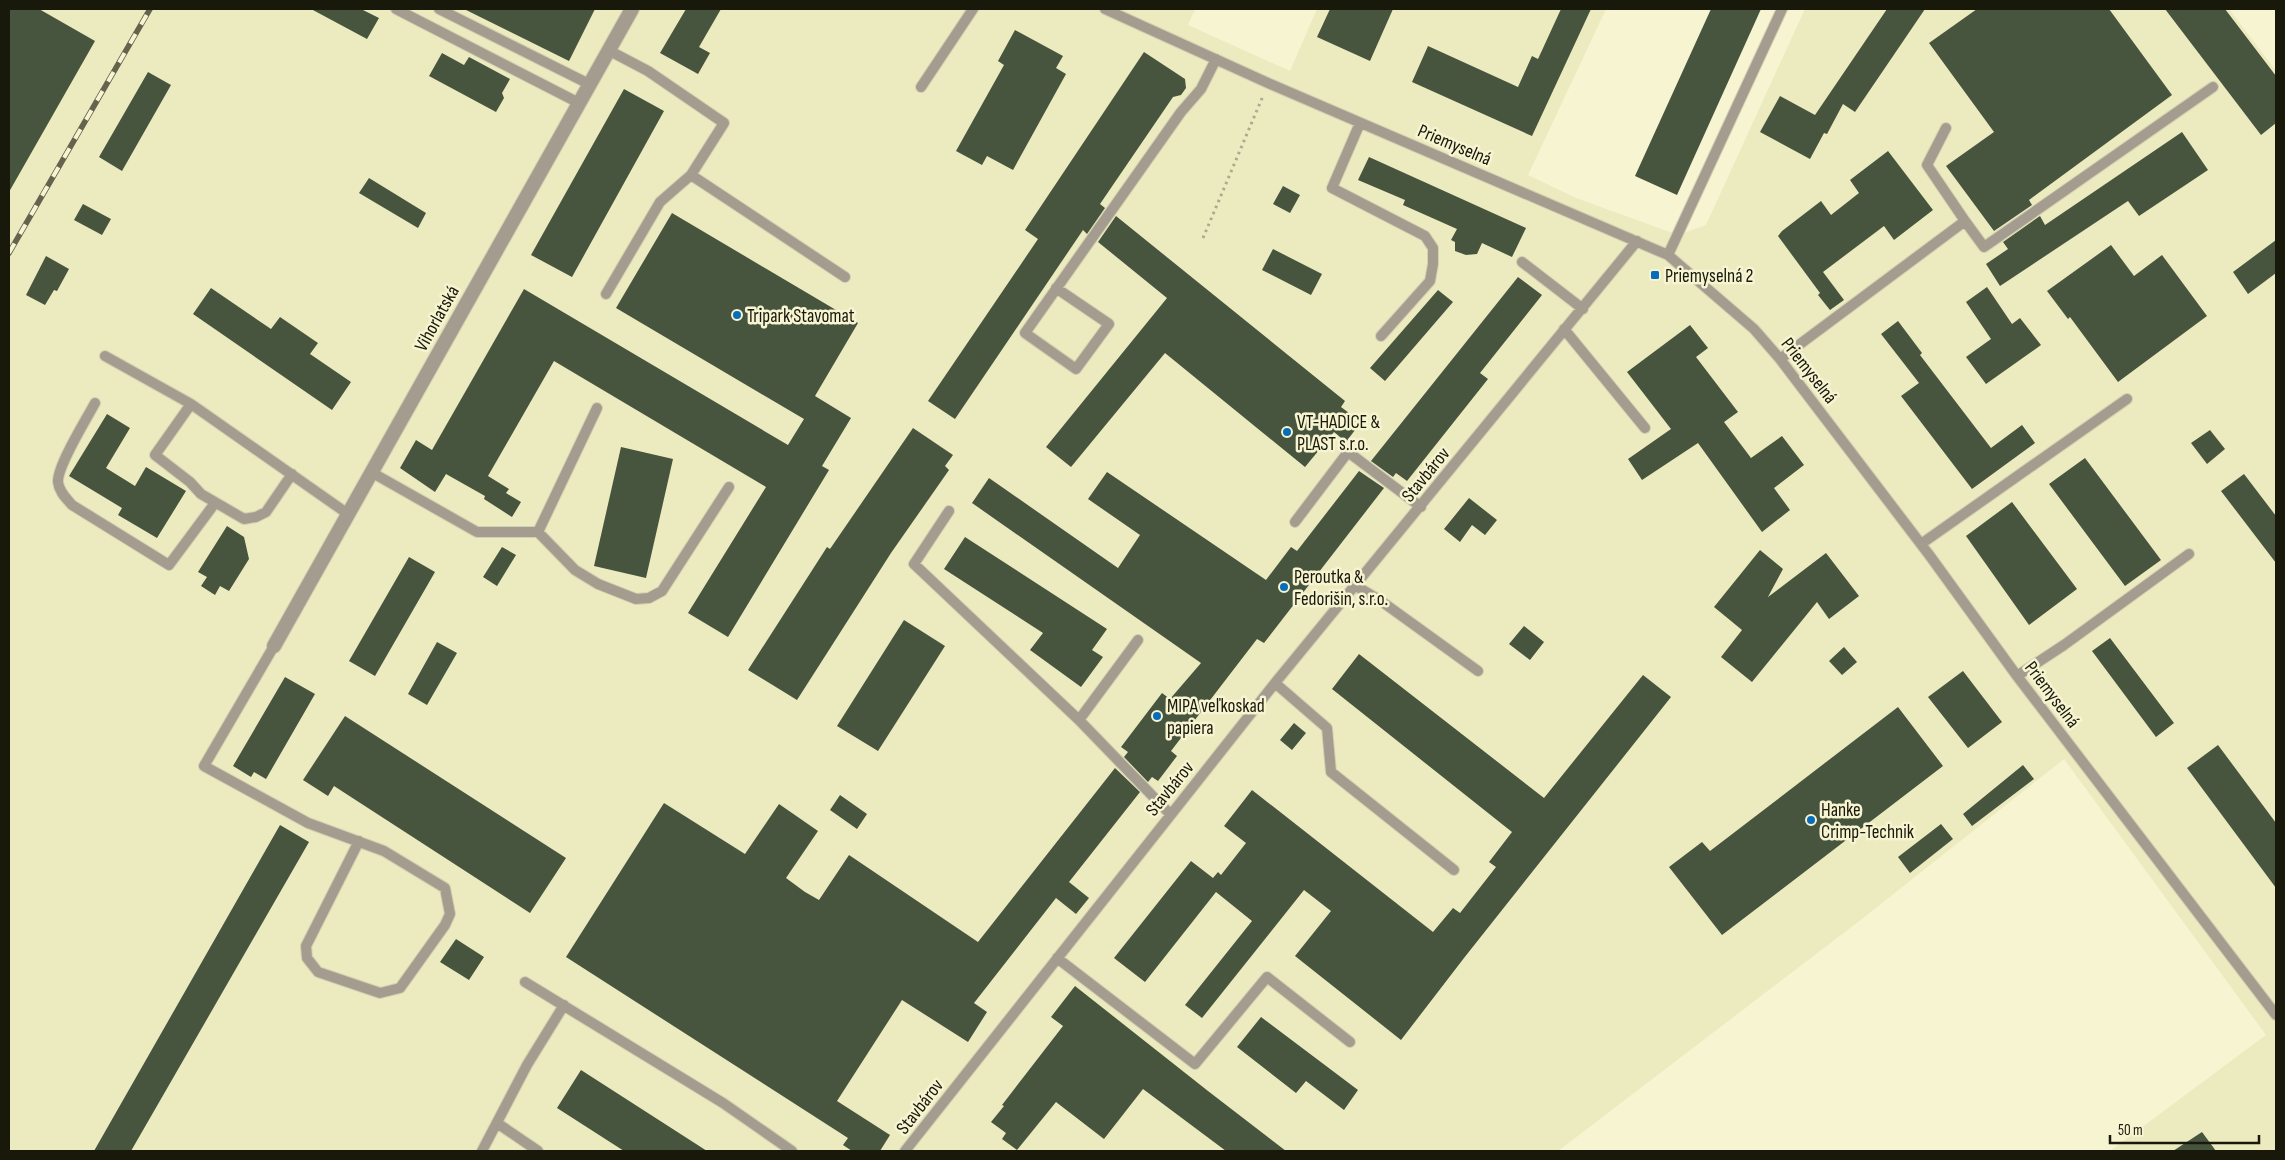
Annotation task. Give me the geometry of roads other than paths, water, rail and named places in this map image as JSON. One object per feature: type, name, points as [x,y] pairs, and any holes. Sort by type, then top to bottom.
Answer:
[{"type":"street","name":"Vihorlatská","points":[[274,646],[632,9]]},
{"type":"lane","points":[[396,9],[579,103]]},
{"type":"lane","points":[[439,9],[589,84]]},
{"type":"lane","points":[[921,87],[973,9]]},
{"type":"lane","name":"Priemyselná","points":[[1105,9],[1268,83],[1668,255],[1754,329],[1780,359],[1921,544],[2017,676],[2276,1014]]},
{"type":"lane","points":[[1668,255],[1782,9]]},
{"type":"lane","points":[[606,294],[660,202],[691,175],[724,123],[648,71],[608,50]]},
{"type":"lane","points":[[1056,288],[1109,324],[1076,369],[1025,333],[1056,288],[1181,112],[1201,89],[1216,59]]},
{"type":"lane","points":[[1946,128],[1927,165],[1984,247],[2213,87]]},
{"type":"lane","points":[[1360,123],[1332,188],[1425,236],[1433,248],[1430,281],[1381,336]]},
{"type":"lane","points":[[691,175],[845,277]]},
{"type":"lane","points":[[1780,359],[1965,221]]},
{"type":"lane","name":"Stavbárov","points":[[905,1151],[1275,682],[1356,586],[1564,329],[1584,309],[1636,241]]},
{"type":"lane","points":[[1522,262],[1584,309]]},
{"type":"lane","points":[[1564,329],[1645,428]]},
{"type":"lane","points":[[105,356],[191,404],[348,514]]},
{"type":"lane","points":[[1921,544],[2127,399]]},
{"type":"lane","points":[[95,403],[60,470],[58,482],[61,492],[72,505],[169,566],[215,503]]},
{"type":"lane","points":[[191,404],[155,455],[190,482],[201,494],[244,519],[256,517],[266,512],[292,474]]},
{"type":"lane","points":[[538,532],[597,408]]},
{"type":"lane","points":[[1295,522],[1348,452],[1420,507]]},
{"type":"lane","points":[[371,472],[477,532],[538,532],[575,570],[598,584],[636,599],[649,598],[662,591],[730,487]]},
{"type":"lane","points":[[950,511],[914,564],[1079,720],[1170,814]]},
{"type":"lane","points":[[2017,676],[2064,646],[2189,554]]},
{"type":"lane","points":[[1356,586],[1381,601],[1478,671]]},
{"type":"lane","points":[[1079,720],[1138,640]]},
{"type":"lane","points":[[274,646],[204,766],[308,823],[359,841],[384,850],[445,888],[450,914],[445,925],[400,988],[380,993],[318,972],[307,958],[306,946],[359,841]]},
{"type":"lane","points":[[1275,682],[1327,728],[1331,772],[1454,870]]},
{"type":"lane","points":[[1057,958],[1195,1064],[1267,976],[1350,1042]]},
{"type":"lane","points":[[525,982],[722,1103],[792,1151]]},
{"type":"lane","points":[[482,1151],[528,1066],[564,1006]]},
{"type":"lane","points":[[497,1123],[538,1151]]},
{"type":"railway","points":[[9,253],[150,9]]},
{"type":"place","name":"Priemyselná 2","points":[[1655,275]]},
{"type":"place","name":"Tripark Stavomat","points":[[737,315]]},
{"type":"place","name":"VT-HADICE & PLAST s.r.o.","points":[[1287,432]]},
{"type":"place","name":"Peroutka & Fedorišin, s.r.o.","points":[[1284,587]]},
{"type":"place","name":"MIPA veľkoskad papiera","points":[[1157,716]]},
{"type":"place","name":"Hanke Crimp-Technik","points":[[1811,820]]}]
